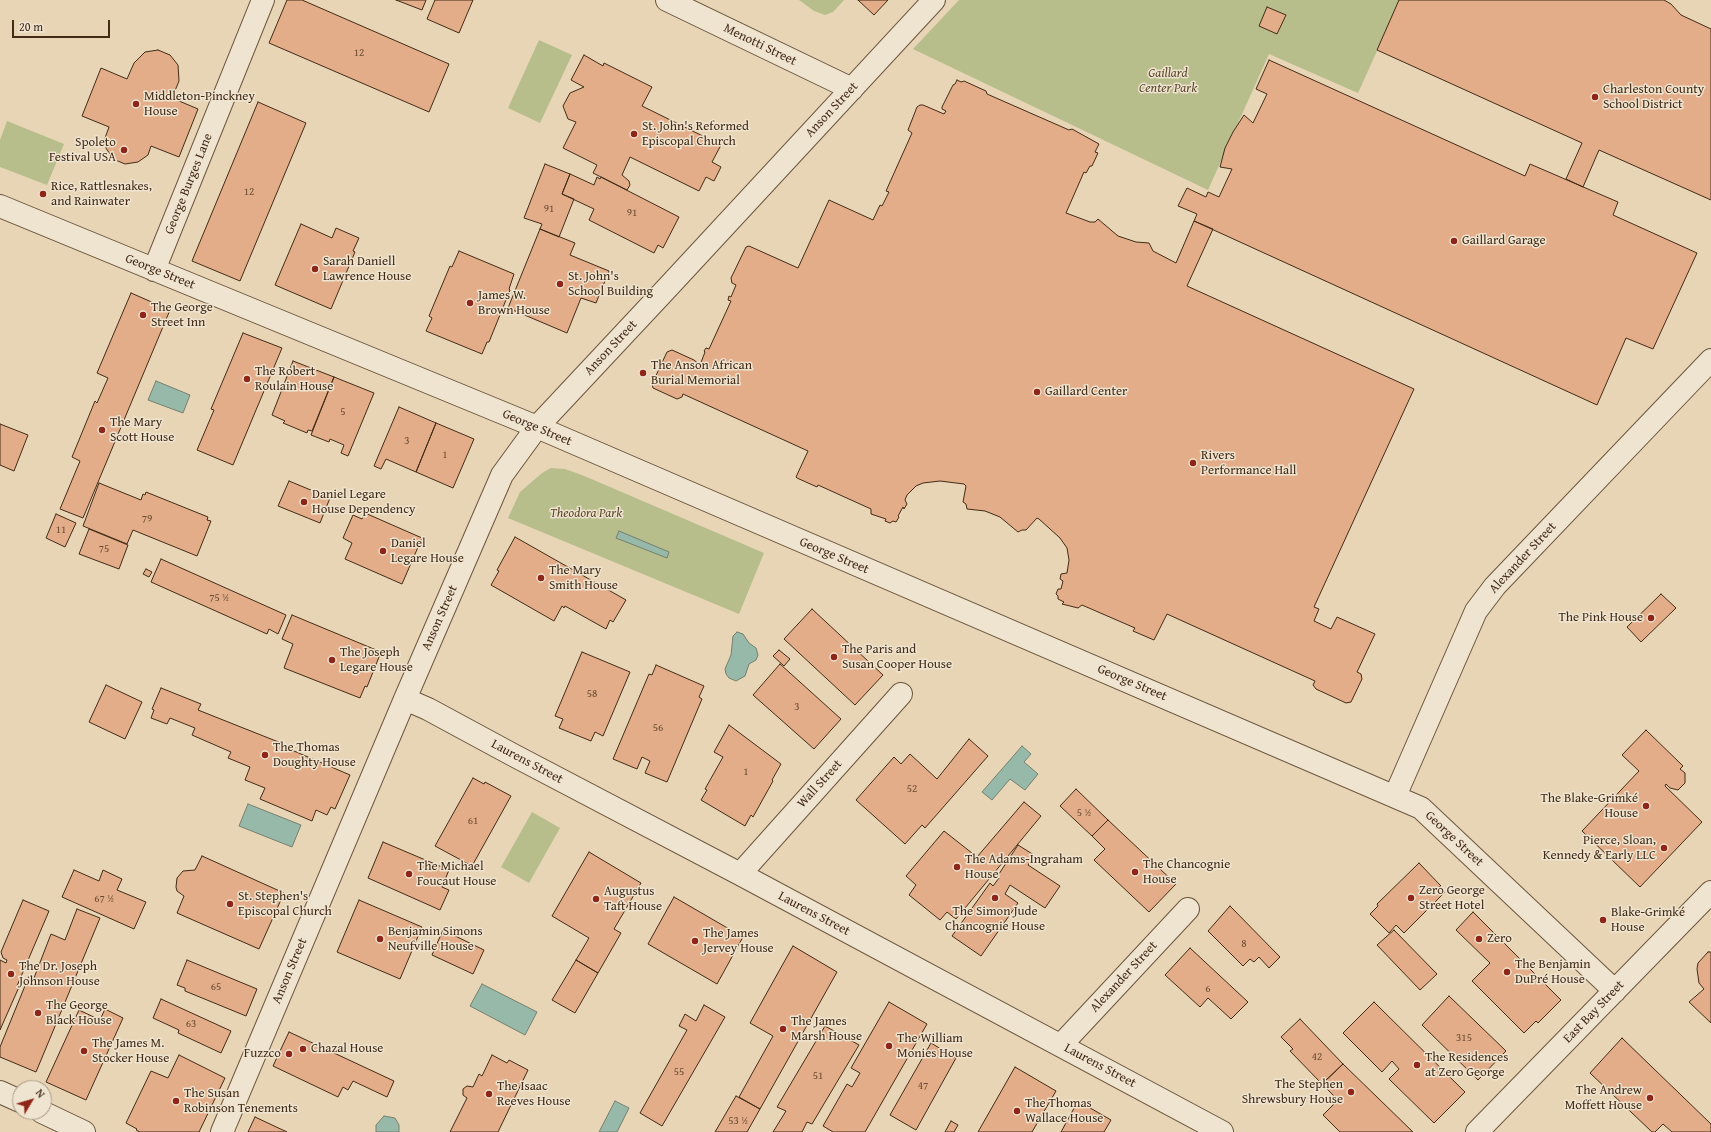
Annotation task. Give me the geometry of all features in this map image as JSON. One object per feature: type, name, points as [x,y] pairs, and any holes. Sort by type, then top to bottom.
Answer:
[{"type":"street","name":"Menotti Street","points":[[667,0],[852,89]]},
{"type":"street","name":"Anson Street","points":[[222,1132],[404,698],[502,475],[537,427],[934,0]]},
{"type":"street","name":"George Burges Lane","points":[[154,270],[261,4]]},
{"type":"street","name":"George Street","points":[[0,206],[537,427],[1421,808],[1615,991]]},
{"type":"street","name":"Alexander Street","points":[[1394,796],[1476,610],[1495,586],[1711,360]]},
{"type":"street","name":"Wall Street","points":[[740,874],[901,694]]},
{"type":"street","name":"Laurens Street","points":[[404,698],[428,708],[515,756],[740,874],[1222,1132]]},
{"type":"street","name":"East Bay Street","points":[[1477,1132],[1711,892]]},
{"type":"street","name":"Alexander Street","points":[[1061,1045],[1188,909]]},
{"type":"street","points":[[0,1092],[12,1097]]},
{"type":"street","points":[[52,1117],[84,1132]]},
{"type":"green space","points":[[799,0],[844,0],[833,12],[825,15],[814,11]]},
{"type":"green space","name":"Gaillard Center Park","points":[[959,0],[1400,0],[1358,93],[1269,54],[1208,190],[913,49]]},
{"type":"green space","points":[[539,40],[572,55],[540,123],[508,108]]},
{"type":"green space","points":[[7,121],[64,144],[47,185],[0,167],[0,140]]},
{"type":"green space","name":"Theodora Park","points":[[551,468],[565,469],[582,475],[764,553],[739,614],[508,518],[520,492],[542,473]]},
{"type":"green space","points":[[532,812],[560,828],[529,883],[501,867]]},
{"type":"shaded area","points":[[156,381],[190,395],[183,413],[148,400]]},
{"type":"shaded area","points":[[619,531],[669,552],[667,558],[616,538]]},
{"type":"shaded area","points":[[737,632],[743,634],[749,643],[756,648],[758,655],[756,660],[749,664],[745,676],[736,681],[729,678],[725,669],[731,655],[733,636]]},
{"type":"shaded area","points":[[1022,746],[1031,754],[1024,762],[1038,774],[1025,790],[1010,779],[992,800],[982,792]]},
{"type":"shaded area","points":[[248,804],[301,825],[292,847],[239,826]]},
{"type":"shaded area","points":[[482,984],[537,1012],[525,1035],[470,1006]]},
{"type":"shaded area","points":[[615,1101],[629,1108],[617,1132],[599,1132]]},
{"type":"shaded area","points":[[384,1116],[395,1118],[399,1125],[399,1132],[376,1132],[376,1125]]},
{"type":"building","points":[[287,0],[302,0],[449,64],[429,112],[269,43]]},
{"type":"building","points":[[396,0],[426,0],[422,10]]},
{"type":"building","points":[[435,0],[473,0],[459,33],[427,19]]},
{"type":"building","points":[[858,0],[888,0],[874,15]]},
{"type":"building","name":"Charleston County School District","points":[[1399,0],[1664,0],[1671,4],[1681,15],[1711,29],[1711,200],[1599,150],[1583,187],[1566,179],[1582,143],[1377,50]]},
{"type":"building","points":[[1267,7],[1286,15],[1277,34],[1259,26]]},
{"type":"building","name":"Middleton-Pinckney House","points":[[158,50],[170,55],[178,65],[179,81],[172,98],[198,109],[179,157],[151,146],[148,155],[138,162],[125,164],[113,159],[106,148],[105,138],[109,127],[82,116],[101,68],[127,79],[134,63],[145,52]]},
{"type":"building","name":"St. John's Reformed Episcopal Church","points":[[584,55],[603,66],[604,63],[652,87],[642,106],[721,145],[712,162],[721,167],[714,181],[706,177],[699,191],[630,157],[622,175],[629,181],[630,185],[627,190],[593,173],[597,165],[563,148],[576,122],[568,119],[563,106],[570,93],[584,87],[571,80]]},
{"type":"building","name":"Gaillard Garage","points":[[1269,60],[1525,176],[1530,164],[1618,202],[1613,215],[1697,253],[1653,349],[1626,338],[1597,405],[1194,221],[1197,214],[1178,206],[1187,188],[1206,197],[1208,192],[1219,197],[1232,169],[1220,167],[1225,148],[1244,115],[1253,123],[1267,94],[1256,89]]},
{"type":"building","name":"Gaillard Center","points":[[957,80],[961,82],[964,81],[986,91],[987,94],[1069,130],[1072,129],[1099,144],[1095,152],[1098,153],[1092,166],[1090,166],[1086,173],[1084,172],[1066,213],[1090,222],[1095,222],[1098,219],[1118,236],[1136,242],[1149,243],[1153,251],[1176,263],[1194,221],[1213,229],[1187,286],[1414,389],[1314,607],[1319,609],[1314,621],[1331,629],[1337,617],[1375,634],[1357,672],[1361,674],[1362,679],[1351,702],[1346,703],[1316,689],[1313,685],[1315,681],[1167,614],[1154,640],[1133,631],[1135,628],[1082,605],[1078,608],[1062,604],[1064,602],[1058,599],[1056,594],[1058,589],[1061,589],[1063,581],[1060,579],[1061,574],[1067,573],[1069,560],[1067,548],[1060,538],[1037,518],[1026,530],[1018,532],[1000,517],[985,511],[967,509],[966,504],[963,502],[966,486],[964,484],[940,481],[923,483],[916,486],[907,495],[905,500],[907,504],[904,509],[903,507],[896,522],[893,521],[890,523],[885,521],[886,519],[871,514],[871,509],[818,485],[817,487],[797,478],[796,477],[808,451],[683,394],[682,397],[677,399],[653,388],[652,384],[667,352],[672,350],[694,360],[700,365],[705,352],[704,351],[706,348],[709,349],[731,301],[728,300],[729,296],[731,297],[736,285],[732,283],[731,278],[746,247],[749,246],[798,268],[829,200],[873,220],[880,205],[882,206],[889,192],[886,191],[912,133],[908,130],[917,107],[923,105],[944,114],[946,111],[942,109],[942,107]]},
{"type":"building","points":[[258,102],[306,123],[240,281],[192,261]]},
{"type":"building","points":[[545,164],[570,174],[562,194],[574,199],[559,237],[540,229],[542,224],[524,218]]},
{"type":"building","points":[[570,174],[594,185],[597,177],[600,179],[601,177],[679,217],[663,248],[658,245],[654,253],[589,220],[594,209],[562,194]]},
{"type":"building","name":"Sarah Daniell Lawrence House","points":[[301,224],[332,238],[336,228],[359,238],[353,251],[355,252],[331,309],[275,285]]},
{"type":"building","name":"St. John's School Building","points":[[540,229],[575,243],[570,255],[609,271],[596,303],[581,298],[567,333],[508,308]]},
{"type":"building","name":"James W. Brown House","points":[[459,251],[514,274],[509,289],[510,290],[489,342],[487,342],[482,354],[426,331],[432,318],[429,316],[450,266],[452,267]]},
{"type":"building","name":"The Mary Scott House","points":[[131,293],[170,310],[83,518],[60,509],[80,461],[72,457],[95,401],[97,403],[108,378],[97,373]]},
{"type":"building","name":"The Robert Roulain House","points":[[243,333],[282,348],[233,465],[197,450],[214,410],[211,409]]},
{"type":"building","points":[[293,361],[334,377],[312,431],[308,430],[307,433],[283,423],[285,421],[272,415]]},
{"type":"building","points":[[334,377],[374,393],[348,456],[341,453],[344,445],[330,439],[329,442],[311,435]]},
{"type":"building","points":[[399,407],[436,423],[416,472],[386,459],[381,469],[374,466]]},
{"type":"building","points":[[436,423],[474,439],[453,488],[416,472]]},
{"type":"building","points":[[0,424],[28,435],[14,471],[0,465]]},
{"type":"building","name":"Daniel Legare House Dependency","points":[[289,481],[330,498],[320,523],[278,506]]},
{"type":"building","points":[[99,483],[141,500],[143,494],[145,495],[146,492],[208,517],[207,520],[211,521],[197,556],[133,530],[127,544],[83,526]]},
{"type":"building","name":"Daniel Legare House","points":[[365,513],[422,538],[402,584],[345,559],[352,543],[343,538],[353,515],[362,519]]},
{"type":"building","points":[[56,514],[76,523],[65,547],[46,538]]},
{"type":"building","points":[[89,529],[128,545],[119,569],[79,554]]},
{"type":"building","name":"The Mary Smith House","points":[[515,537],[626,600],[613,622],[610,620],[606,629],[565,606],[564,608],[562,606],[554,621],[491,585],[499,571],[497,570]]},
{"type":"building","points":[[161,559],[286,615],[278,634],[269,629],[267,634],[151,582]]},
{"type":"building","points":[[146,569],[152,572],[149,577],[143,574]]},
{"type":"building","name":"The Pink House","points":[[1661,594],[1676,608],[1641,642],[1627,627]]},
{"type":"building","name":"The Paris and Susan Cooper House","points":[[812,609],[883,675],[855,705],[784,639]]},
{"type":"building","name":"The Joseph Legare House","points":[[292,615],[381,652],[367,687],[365,686],[360,698],[284,668],[293,644],[282,639]]},
{"type":"building","points":[[779,650],[790,659],[784,666],[773,656]]},
{"type":"building","points":[[582,652],[630,672],[603,736],[595,732],[591,741],[559,728],[563,719],[555,716]]},
{"type":"building","points":[[780,664],[841,719],[814,749],[753,695]]},
{"type":"building","points":[[656,665],[704,686],[699,697],[702,699],[667,782],[645,773],[650,761],[642,757],[637,769],[613,759],[649,674],[652,675]]},
{"type":"building","points":[[106,685],[142,702],[125,739],[89,722]]},
{"type":"building","name":"The Thomas Doughty House","points":[[161,688],[201,704],[198,710],[281,743],[280,745],[350,775],[335,809],[331,807],[327,815],[316,810],[312,821],[260,799],[265,788],[245,780],[250,767],[228,758],[231,752],[192,735],[195,728],[170,718],[167,724],[151,718],[154,710],[152,709]]},
{"type":"building","points":[[729,725],[781,764],[753,817],[751,815],[745,826],[701,800],[707,790],[705,789],[723,757],[714,752]]},
{"type":"building","name":"The Blake-Grimké House","points":[[1646,730],[1683,766],[1680,769],[1685,773],[1685,783],[1678,790],[1670,788],[1666,784],[1665,786],[1702,822],[1640,887],[1582,831],[1639,771],[1622,755]]},
{"type":"building","points":[[969,739],[988,756],[925,828],[922,825],[905,844],[856,800],[894,757],[901,764],[910,754],[937,779]]},
{"type":"building","points":[[473,778],[484,784],[485,782],[511,796],[472,866],[435,846]]},
{"type":"building","points":[[1076,789],[1108,820],[1092,836],[1060,806]]},
{"type":"building","name":"The Adams-Ingraham House","points":[[1024,802],[1041,816],[956,919],[947,912],[940,920],[909,895],[916,885],[906,876],[944,831],[977,857]]},
{"type":"building","name":"The Chancognie House","points":[[1108,820],[1176,884],[1149,912],[1094,860],[1105,849],[1092,836]]},
{"type":"building","name":"The Michael Foucaut House","points":[[383,842],[449,870],[442,887],[449,890],[440,910],[368,878]]},
{"type":"building","name":"The Simon Jude Chancognie House","points":[[1018,845],[1034,855],[1028,865],[1060,886],[1045,908],[1010,885],[1005,894],[1018,903],[981,956],[952,936],[990,883],[993,886],[999,878],[997,877]]},
{"type":"building","name":"Augustus Taft House","points":[[589,852],[641,883],[614,929],[621,933],[598,973],[576,960],[589,938],[552,916]]},
{"type":"building","name":"St. Stephen's Episcopal Church","points":[[202,856],[284,893],[259,949],[177,913],[184,896],[177,891],[177,878],[183,871],[195,870]]},
{"type":"building","name":"Zero George Street Hotel","points":[[1419,863],[1445,892],[1404,933],[1396,925],[1389,933],[1370,914],[1378,906],[1377,904]]},
{"type":"building","points":[[74,870],[99,881],[103,870],[122,879],[117,890],[146,902],[134,929],[62,897]]},
{"type":"building","name":"The James Jervey House","points":[[674,897],[743,937],[717,984],[648,944]]},
{"type":"building","name":"The Dr. Joseph Johnson House","points":[[23,900],[49,911],[0,1030],[0,960],[6,963],[7,960],[3,958],[1,952]]},
{"type":"building","name":"Benjamin Simons Neufville House","points":[[359,900],[422,927],[400,979],[337,952]]},
{"type":"building","points":[[1230,906],[1280,957],[1269,968],[1259,957],[1254,962],[1250,959],[1243,966],[1208,931]]},
{"type":"building","name":"The George Black House","points":[[77,909],[100,918],[36,1072],[0,1057],[0,1047],[29,976],[34,978],[51,934],[65,940]]},
{"type":"building","name":"The Benjamin DuPré House","points":[[1473,912],[1561,1000],[1538,1023],[1536,1021],[1524,1033],[1472,981],[1490,963],[1456,930]]},
{"type":"building","points":[[443,930],[484,950],[473,974],[432,955]]},
{"type":"building","points":[[1394,930],[1437,974],[1420,990],[1377,945]]},
{"type":"building","name":"The James Marsh House","points":[[793,946],[837,972],[760,1109],[739,1097],[773,1036],[750,1023]]},
{"type":"building","points":[[1190,948],[1248,1002],[1231,1019],[1208,998],[1200,1007],[1165,975]]},
{"type":"building","points":[[1708,952],[1711,952],[1711,1023],[1689,1002],[1704,989],[1699,983],[1697,969],[1698,963]]},
{"type":"building","points":[[187,960],[257,989],[246,1016],[185,991],[185,988],[177,985]]},
{"type":"building","points":[[576,960],[598,973],[575,1013],[552,1000]]},
{"type":"building","points":[[1449,996],[1506,1051],[1478,1080],[1422,1025]]},
{"type":"building","points":[[161,999],[231,1031],[221,1053],[178,1033],[179,1030],[153,1018]]},
{"type":"building","name":"The William Monies House","points":[[889,1002],[927,1024],[865,1132],[833,1132],[823,1126],[847,1084],[852,1087],[860,1073],[851,1068]]},
{"type":"building","name":"The Residences at Zero George","points":[[1374,1002],[1465,1092],[1434,1123],[1389,1079],[1399,1069],[1392,1061],[1382,1072],[1343,1033]]},
{"type":"building","points":[[704,1005],[725,1017],[662,1126],[640,1113],[687,1030],[679,1026],[685,1014],[696,1021]]},
{"type":"building","name":"The James M. Stocker House","points":[[105,1009],[123,1018],[86,1100],[52,1085],[52,1080],[47,1080],[79,1010],[100,1020]]},
{"type":"building","points":[[1300,1019],[1343,1064],[1322,1084],[1290,1051],[1293,1049],[1281,1037]]},
{"type":"building","points":[[825,1026],[859,1045],[812,1124],[807,1122],[802,1132],[773,1132],[786,1111],[777,1107]]},
{"type":"building","name":"Chazal House","points":[[289,1032],[394,1081],[387,1097],[353,1081],[348,1090],[343,1087],[338,1097],[273,1066]]},
{"type":"building","name":"The Andrew Moffett House","points":[[1622,1038],[1711,1124],[1711,1132],[1672,1132],[1663,1124],[1655,1132],[1652,1132],[1590,1073]]},
{"type":"building","points":[[931,1043],[956,1058],[916,1130],[890,1115]]},
{"type":"building","name":"The Susan Robinson Tenements","points":[[179,1055],[225,1078],[199,1132],[140,1132],[136,1130],[137,1129],[126,1123],[151,1071],[168,1078]]},
{"type":"building","name":"The Isaac Reeves House","points":[[492,1055],[507,1063],[509,1060],[528,1070],[498,1132],[450,1132],[467,1098],[463,1095],[463,1089],[467,1086],[473,1087],[479,1074],[482,1076]]},
{"type":"building","name":"The Stephen Shrewsbury House","points":[[1343,1064],[1413,1132],[1340,1132],[1323,1115],[1338,1100],[1322,1084]]},
{"type":"building","name":"The Thomas Wallace House","points":[[1015,1067],[1056,1091],[1032,1132],[978,1132]]},
{"type":"building","points":[[736,1096],[760,1109],[747,1132],[715,1132]]},
{"type":"building","points":[[1078,1101],[1111,1120],[1104,1132],[1061,1132]]},
{"type":"building","points":[[255,1117],[287,1132],[248,1132]]},
{"type":"building","points":[[951,1121],[958,1125],[954,1132],[945,1132]]},
{"type":"place","name":"Charleston County School District","points":[[1595,97]]},
{"type":"place","name":"Middleton-Pinckney House","points":[[136,104]]},
{"type":"place","name":"St. John's Reformed Episcopal Church","points":[[634,134]]},
{"type":"place","name":"Spoleto Festival USA","points":[[124,150]]},
{"type":"place","name":"Rice, Rattlesnakes, and Rainwater","points":[[43,194]]},
{"type":"place","name":"Gaillard Garage","points":[[1454,241]]},
{"type":"place","name":"Sarah Daniell Lawrence House","points":[[315,269]]},
{"type":"place","name":"St. John's School Building","points":[[560,284]]},
{"type":"place","name":"James W. Brown House","points":[[470,303]]},
{"type":"place","name":"The George Street Inn","points":[[143,315]]},
{"type":"place","name":"The Anson African Burial Memorial","points":[[643,373]]},
{"type":"place","name":"The Robert Roulain House","points":[[247,379]]},
{"type":"place","name":"Gaillard Center","points":[[1037,392]]},
{"type":"place","name":"The Mary Scott House","points":[[102,430]]},
{"type":"place","name":"Rivers Performance Hall","points":[[1193,463]]},
{"type":"place","name":"Daniel Legare House Dependency","points":[[304,502]]},
{"type":"place","name":"Daniel Legare House","points":[[383,551]]},
{"type":"place","name":"The Mary Smith House","points":[[541,578]]},
{"type":"place","name":"The Pink House","points":[[1651,618]]},
{"type":"place","name":"The Paris and Susan Cooper House","points":[[834,657]]},
{"type":"place","name":"The Joseph Legare House","points":[[332,660]]},
{"type":"place","name":"The Thomas Doughty House","points":[[265,755]]},
{"type":"place","name":"The Blake-Grimké House","points":[[1646,806]]},
{"type":"place","name":"Pierce, Sloan, Kennedy & Early LLC","points":[[1664,848]]},
{"type":"place","name":"The Adams-Ingraham House","points":[[957,867]]},
{"type":"place","name":"The Chancognie House","points":[[1135,872]]},
{"type":"place","name":"The Michael Foucaut House","points":[[409,874]]},
{"type":"place","name":"The Simon Jude Chancognie House","points":[[995,898]]},
{"type":"place","name":"Zero George Street Hotel","points":[[1411,898]]},
{"type":"place","name":"Augustus Taft House","points":[[596,899]]},
{"type":"place","name":"St. Stephen's Episcopal Church","points":[[230,904]]},
{"type":"place","name":"Blake-Grimké House","points":[[1603,920]]},
{"type":"place","name":"Benjamin Simons Neufville House","points":[[380,939]]},
{"type":"place","name":"Zero","points":[[1479,939]]},
{"type":"place","name":"The James Jervey House","points":[[695,941]]},
{"type":"place","name":"The Benjamin DuPré House","points":[[1507,972]]},
{"type":"place","name":"The Dr. Joseph Johnson House","points":[[11,974]]},
{"type":"place","name":"The George Black House","points":[[38,1013]]},
{"type":"place","name":"The James Marsh House","points":[[783,1029]]},
{"type":"place","name":"The William Monies House","points":[[889,1046]]},
{"type":"place","name":"Chazal House","points":[[303,1049]]},
{"type":"place","name":"The James M. Stocker House","points":[[84,1051]]},
{"type":"place","name":"Fuzzco","points":[[289,1054]]},
{"type":"place","name":"The Residences at Zero George","points":[[1417,1065]]},
{"type":"place","name":"The Stephen Shrewsbury House","points":[[1351,1092]]},
{"type":"place","name":"The Isaac Reeves House","points":[[489,1094]]},
{"type":"place","name":"The Andrew Moffett House","points":[[1650,1098]]},
{"type":"place","name":"The Susan Robinson Tenements","points":[[176,1101]]},
{"type":"place","name":"The Thomas Wallace House","points":[[1017,1111]]}]
